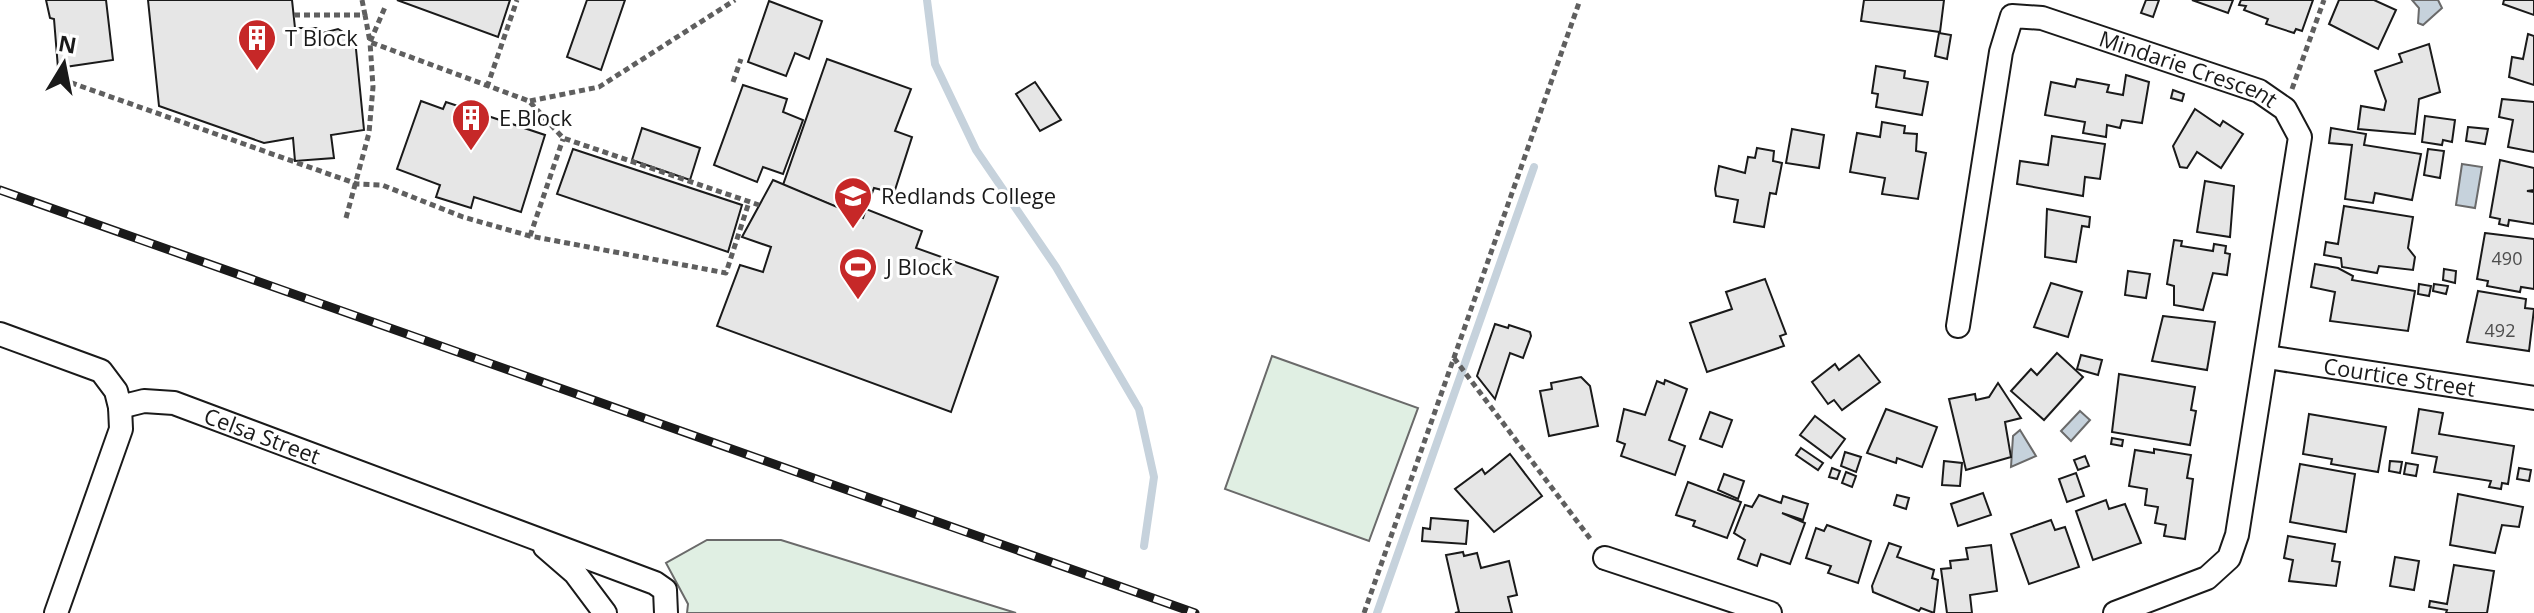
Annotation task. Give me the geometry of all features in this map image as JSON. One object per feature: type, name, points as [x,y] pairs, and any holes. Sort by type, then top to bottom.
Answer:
[{"type":"street","name":"Mindarie Crescent","points":[[1958,326],[2001,52],[2012,16],[2042,18],[2259,91],[2285,109],[2300,137],[2237,535],[2229,558],[2207,578],[2115,613]]},
{"type":"street","points":[[0,334],[101,371],[116,391],[120,407],[121,429],[56,613]]},
{"type":"street","name":"Courtice Street","points":[[2267,357],[2534,398]]},
{"type":"street","name":"Celsa Street","points":[[120,407],[144,401],[174,403],[541,543],[584,554],[665,590],[666,613]]},
{"type":"street","name":"Celsa Street","points":[[541,543],[575,573],[605,613]]},
{"type":"street","points":[[1605,558],[1770,613]]},
{"type":"path","points":[[346,218],[357,184],[371,118],[373,87],[370,42],[362,0]]},
{"type":"path","points":[[487,87],[517,0]]},
{"type":"path","points":[[529,101],[599,87],[735,0]]},
{"type":"path","points":[[1364,613],[1580,0]]},
{"type":"path","points":[[2285,109],[2324,0]]},
{"type":"path","points":[[370,42],[386,5]]},
{"type":"path","points":[[294,15],[365,15]]},
{"type":"path","points":[[370,42],[529,101],[563,138],[759,205]]},
{"type":"path","points":[[733,82],[741,59]]},
{"type":"path","points":[[52,76],[357,184],[382,185],[463,217],[530,236],[726,273],[749,202]]},
{"type":"path","points":[[530,236],[563,138]]},
{"type":"path","points":[[1454,358],[1605,558]]},
{"type":"green space","points":[[1272,356],[1418,408],[1369,541],[1225,489]]},
{"type":"green space","points":[[707,540],[781,540],[1016,613],[687,613],[688,604],[666,563]]},
{"type":"shaded area","points":[[2412,0],[2438,0],[2442,8],[2423,25],[2418,23],[2419,8]]},
{"type":"shaded area","points":[[2462,164],[2482,167],[2475,208],[2456,205]]},
{"type":"shaded area","points":[[2080,411],[2090,420],[2071,441],[2061,431]]},
{"type":"shaded area","points":[[2020,430],[2036,456],[2011,467],[2013,436]]},
{"type":"building","points":[[46,0],[106,0],[113,60],[58,68],[54,19],[50,18]]},
{"type":"building","name":"T Block","points":[[148,0],[292,0],[295,28],[317,28],[323,33],[338,29],[355,39],[364,130],[331,135],[334,158],[295,161],[293,138],[264,143],[159,106]]},
{"type":"building","points":[[397,0],[510,0],[498,37]]},
{"type":"building","points":[[587,0],[625,0],[601,70],[567,57]]},
{"type":"building","points":[[1864,0],[1944,0],[1940,32],[1861,21]]},
{"type":"building","points":[[2146,0],[2159,0],[2153,17],[2141,13]]},
{"type":"building","points":[[2192,0],[2233,0],[2228,13]]},
{"type":"building","points":[[2241,0],[2313,0],[2302,31],[2296,29],[2294,33],[2266,24],[2268,19],[2244,10],[2246,6],[2239,5]]},
{"type":"building","points":[[2339,0],[2374,0],[2396,10],[2378,49],[2329,24]]},
{"type":"building","points":[[2504,0],[2534,0],[2534,15],[2503,4]]},
{"type":"building","points":[[769,1],[822,21],[809,59],[795,53],[786,76],[748,62]]},
{"type":"building","points":[[1939,33],[1951,35],[1947,59],[1935,56]]},
{"type":"building","points":[[2528,34],[2534,36],[2534,85],[2509,77],[2512,57],[2523,59]]},
{"type":"building","points":[[2429,44],[2440,92],[2419,99],[2415,134],[2358,129],[2361,106],[2384,110],[2386,101],[2375,71],[2402,62],[2399,54]]},
{"type":"building","points":[[827,59],[911,89],[895,131],[912,137],[894,193],[874,188],[863,218],[783,185]]},
{"type":"building","points":[[1876,66],[1905,71],[1904,78],[1928,82],[1922,115],[1876,107],[1878,94],[1872,93]]},
{"type":"building","points":[[2126,75],[2149,82],[2142,123],[2122,120],[2120,128],[2107,125],[2106,137],[2083,133],[2085,122],[2045,115],[2051,82],[2075,87],[2077,79],[2109,85],[2107,92],[2123,95]]},
{"type":"building","points":[[1035,82],[1061,120],[1040,131],[1016,94]]},
{"type":"building","points":[[743,85],[787,99],[783,112],[803,120],[783,174],[763,167],[757,182],[714,165]]},
{"type":"building","points":[[2173,90],[2184,94],[2182,101],[2171,98]]},
{"type":"building","points":[[2502,99],[2534,102],[2534,152],[2508,147],[2513,120],[2499,117]]},
{"type":"building","name":"E Block","points":[[421,101],[443,109],[446,102],[545,135],[521,212],[474,197],[471,208],[436,197],[440,185],[397,169]]},
{"type":"building","points":[[2195,109],[2220,126],[2223,121],[2243,134],[2221,168],[2197,152],[2187,168],[2180,167],[2173,146]]},
{"type":"building","points":[[2425,116],[2455,120],[2452,142],[2443,140],[2442,145],[2422,142]]},
{"type":"building","points":[[1882,122],[1905,126],[1904,133],[1917,134],[1916,151],[1926,153],[1918,199],[1882,194],[1885,178],[1850,172],[1857,133],[1880,137]]},
{"type":"building","points":[[2468,127],[2488,129],[2485,144],[2466,141]]},
{"type":"building","points":[[642,128],[700,148],[690,180],[632,160]]},
{"type":"building","points":[[2331,128],[2366,134],[2364,145],[2421,154],[2412,200],[2375,193],[2373,203],[2345,199],[2352,145],[2329,143]]},
{"type":"building","points":[[1792,129],[1824,135],[1819,168],[1786,163]]},
{"type":"building","points":[[2052,136],[2105,144],[2100,179],[2085,177],[2083,196],[2017,184],[2020,161],[2048,165]]},
{"type":"building","points":[[1757,148],[1774,151],[1773,161],[1782,163],[1776,194],[1770,193],[1764,227],[1734,222],[1738,200],[1716,196],[1715,189],[1719,166],[1745,173],[1748,157],[1755,158]]},
{"type":"building","points":[[573,149],[742,205],[728,252],[557,194]]},
{"type":"building","points":[[2428,149],[2444,151],[2440,178],[2424,175]]},
{"type":"building","points":[[2500,160],[2534,168],[2534,190],[2527,191],[2534,192],[2534,224],[2509,220],[2508,226],[2499,224],[2500,219],[2490,217]]},
{"type":"building","name":"J Block","points":[[773,180],[863,218],[866,209],[922,231],[916,248],[998,277],[951,412],[717,326],[740,265],[763,272],[771,247],[742,237]]},
{"type":"building","points":[[2205,181],[2234,186],[2230,237],[2197,232]]},
{"type":"building","points":[[2344,206],[2413,217],[2408,248],[2415,257],[2413,270],[2379,266],[2377,273],[2342,267],[2341,258],[2324,255],[2326,242],[2338,244]]},
{"type":"building","points":[[2047,209],[2090,217],[2089,227],[2082,226],[2076,262],[2045,257]]},
{"type":"building","points":[[2485,233],[2534,239],[2534,289],[2521,287],[2520,292],[2487,286],[2488,281],[2477,279]]},
{"type":"building","points":[[2174,240],[2182,241],[2181,246],[2213,251],[2214,244],[2226,246],[2225,253],[2230,254],[2227,275],[2213,273],[2203,310],[2174,305],[2174,286],[2167,284]]},
{"type":"building","points":[[2315,264],[2338,268],[2353,276],[2352,280],[2415,291],[2408,331],[2330,321],[2335,292],[2311,287]]},
{"type":"building","points":[[2444,269],[2456,271],[2455,283],[2443,280]]},
{"type":"building","points":[[2128,271],[2150,274],[2146,298],[2125,295]]},
{"type":"building","points":[[1765,279],[1786,334],[1780,336],[1784,346],[1707,372],[1690,323],[1732,309],[1726,292]]},
{"type":"building","points":[[2051,283],[2082,292],[2068,337],[2034,327]]},
{"type":"building","points":[[2419,284],[2431,286],[2429,296],[2418,294]]},
{"type":"building","points":[[2434,284],[2448,286],[2446,294],[2433,291]]},
{"type":"building","points":[[2478,291],[2526,299],[2525,308],[2534,309],[2529,351],[2467,342]]},
{"type":"building","points":[[2163,316],[2215,322],[2207,370],[2152,361]]},
{"type":"building","points":[[1495,324],[1530,332],[1531,336],[1523,358],[1510,353],[1495,399],[1477,376]]},
{"type":"building","points":[[2057,353],[2083,377],[2044,420],[2011,391],[2031,369],[2037,375]]},
{"type":"building","points":[[1859,355],[1880,382],[1842,410],[1834,400],[1828,404],[1812,382],[1835,364],[1839,370]]},
{"type":"building","points":[[2081,355],[2102,360],[2098,375],[2077,369]]},
{"type":"building","points":[[2119,374],[2195,387],[2191,410],[2196,411],[2190,445],[2112,432]]},
{"type":"building","points":[[1581,377],[1590,386],[1598,426],[1549,436],[1540,391],[1552,389],[1551,383]]},
{"type":"building","points":[[1665,380],[1687,389],[1669,440],[1685,446],[1675,475],[1621,456],[1625,444],[1617,441],[1624,409],[1645,415],[1657,381],[1664,384]]},
{"type":"building","points":[[1998,383],[2021,418],[2005,422],[2011,457],[1966,470],[1949,399],[1975,394],[1976,400],[1989,397]]},
{"type":"building","points":[[1886,409],[1937,427],[1922,467],[1897,458],[1896,463],[1867,453]]},
{"type":"building","points":[[2419,409],[2443,413],[2439,434],[2514,446],[2508,484],[2502,483],[2501,489],[2489,487],[2491,481],[2434,472],[2437,457],[2412,453]]},
{"type":"building","points":[[1710,412],[1732,420],[1722,447],[1700,439]]},
{"type":"building","points":[[2309,414],[2386,427],[2378,472],[2331,464],[2332,459],[2303,454]]},
{"type":"building","points":[[1815,416],[1845,439],[1831,458],[1800,435]]},
{"type":"building","points":[[2112,438],[2123,440],[2122,446],[2111,444]]},
{"type":"building","points":[[1801,448],[1823,463],[1818,470],[1796,455]]},
{"type":"building","points":[[2154,449],[2191,455],[2187,478],[2193,479],[2185,539],[2164,536],[2166,525],[2155,523],[2158,507],[2145,505],[2147,489],[2129,486],[2135,450],[2154,453]]},
{"type":"building","points":[[1845,452],[1861,457],[1856,472],[1841,466]]},
{"type":"building","points":[[1510,454],[1542,496],[1494,532],[1455,489],[1482,469],[1485,474]]},
{"type":"building","points":[[2085,456],[2089,466],[2078,470],[2074,460]]},
{"type":"building","points":[[1944,461],[1962,463],[1960,486],[1942,485]]},
{"type":"building","points":[[2390,461],[2402,462],[2400,473],[2389,471]]},
{"type":"building","points":[[2406,463],[2418,465],[2416,476],[2404,474]]},
{"type":"building","points":[[2300,464],[2355,474],[2346,532],[2290,522]]},
{"type":"building","points":[[1832,468],[1840,471],[1837,479],[1829,477]]},
{"type":"building","points":[[2519,468],[2531,470],[2529,481],[2517,479]]},
{"type":"building","points":[[1846,472],[1856,476],[1852,487],[1842,483]]},
{"type":"building","points":[[2076,473],[2084,496],[2067,502],[2059,479]]},
{"type":"building","points":[[1724,474],[1744,481],[1738,499],[1718,490]]},
{"type":"building","points":[[1688,482],[1741,502],[1727,538],[1693,526],[1695,521],[1676,515]]},
{"type":"building","points":[[1983,493],[1991,515],[1958,526],[1951,504]]},
{"type":"building","points":[[2458,494],[2523,507],[2519,527],[2502,525],[2495,553],[2450,545]]},
{"type":"building","points":[[1759,495],[1781,503],[1783,496],[1808,504],[1803,520],[1782,513],[1805,523],[1790,564],[1761,554],[1757,566],[1738,559],[1745,540],[1734,533],[1745,505],[1752,507]]},
{"type":"building","points":[[1897,495],[1909,498],[1906,509],[1894,505]]},
{"type":"building","points":[[2106,500],[2109,509],[2125,504],[2141,543],[2093,560],[2076,511]]},
{"type":"building","points":[[1431,518],[1468,521],[1466,544],[1422,541],[1423,528],[1430,529]]},
{"type":"building","points":[[2051,520],[2055,530],[2065,527],[2079,567],[2029,584],[2011,534]]},
{"type":"building","points":[[1827,525],[1871,541],[1858,583],[1828,573],[1831,566],[1806,558],[1816,528],[1824,531]]},
{"type":"building","points":[[2288,536],[2335,544],[2332,561],[2340,562],[2336,586],[2289,581],[2293,560],[2284,558]]},
{"type":"building","points":[[1889,543],[1901,547],[1897,557],[1934,570],[1932,578],[1938,580],[1934,613],[1921,608],[1919,611],[1873,592],[1872,586]]},
{"type":"building","points":[[1991,545],[1997,591],[1970,595],[1972,613],[1947,613],[1941,569],[1951,568],[1950,561],[1968,559],[1966,548]]},
{"type":"building","points":[[1463,552],[1464,556],[1477,553],[1481,568],[1509,561],[1517,595],[1508,597],[1512,613],[1455,613],[1459,612],[1446,555]]},
{"type":"building","points":[[2395,557],[2419,561],[2414,590],[2390,586]]},
{"type":"building","points":[[2454,565],[2494,571],[2487,613],[2446,613],[2447,610],[2429,607],[2430,601],[2447,604]]},
{"type":"waterway","points":[[927,0],[935,64],[976,150],[1056,267],[1139,409],[1154,477],[1144,546]]},
{"type":"waterway","points":[[1377,613],[1534,167]]},
{"type":"railway","points":[[0,190],[1195,613]]},
{"type":"place","name":"T Block","points":[[257,72]]},
{"type":"place","name":"E Block","points":[[471,152]]},
{"type":"place","name":"Redlands College","points":[[853,230]]},
{"type":"place","name":"J Block","points":[[858,301]]}]
